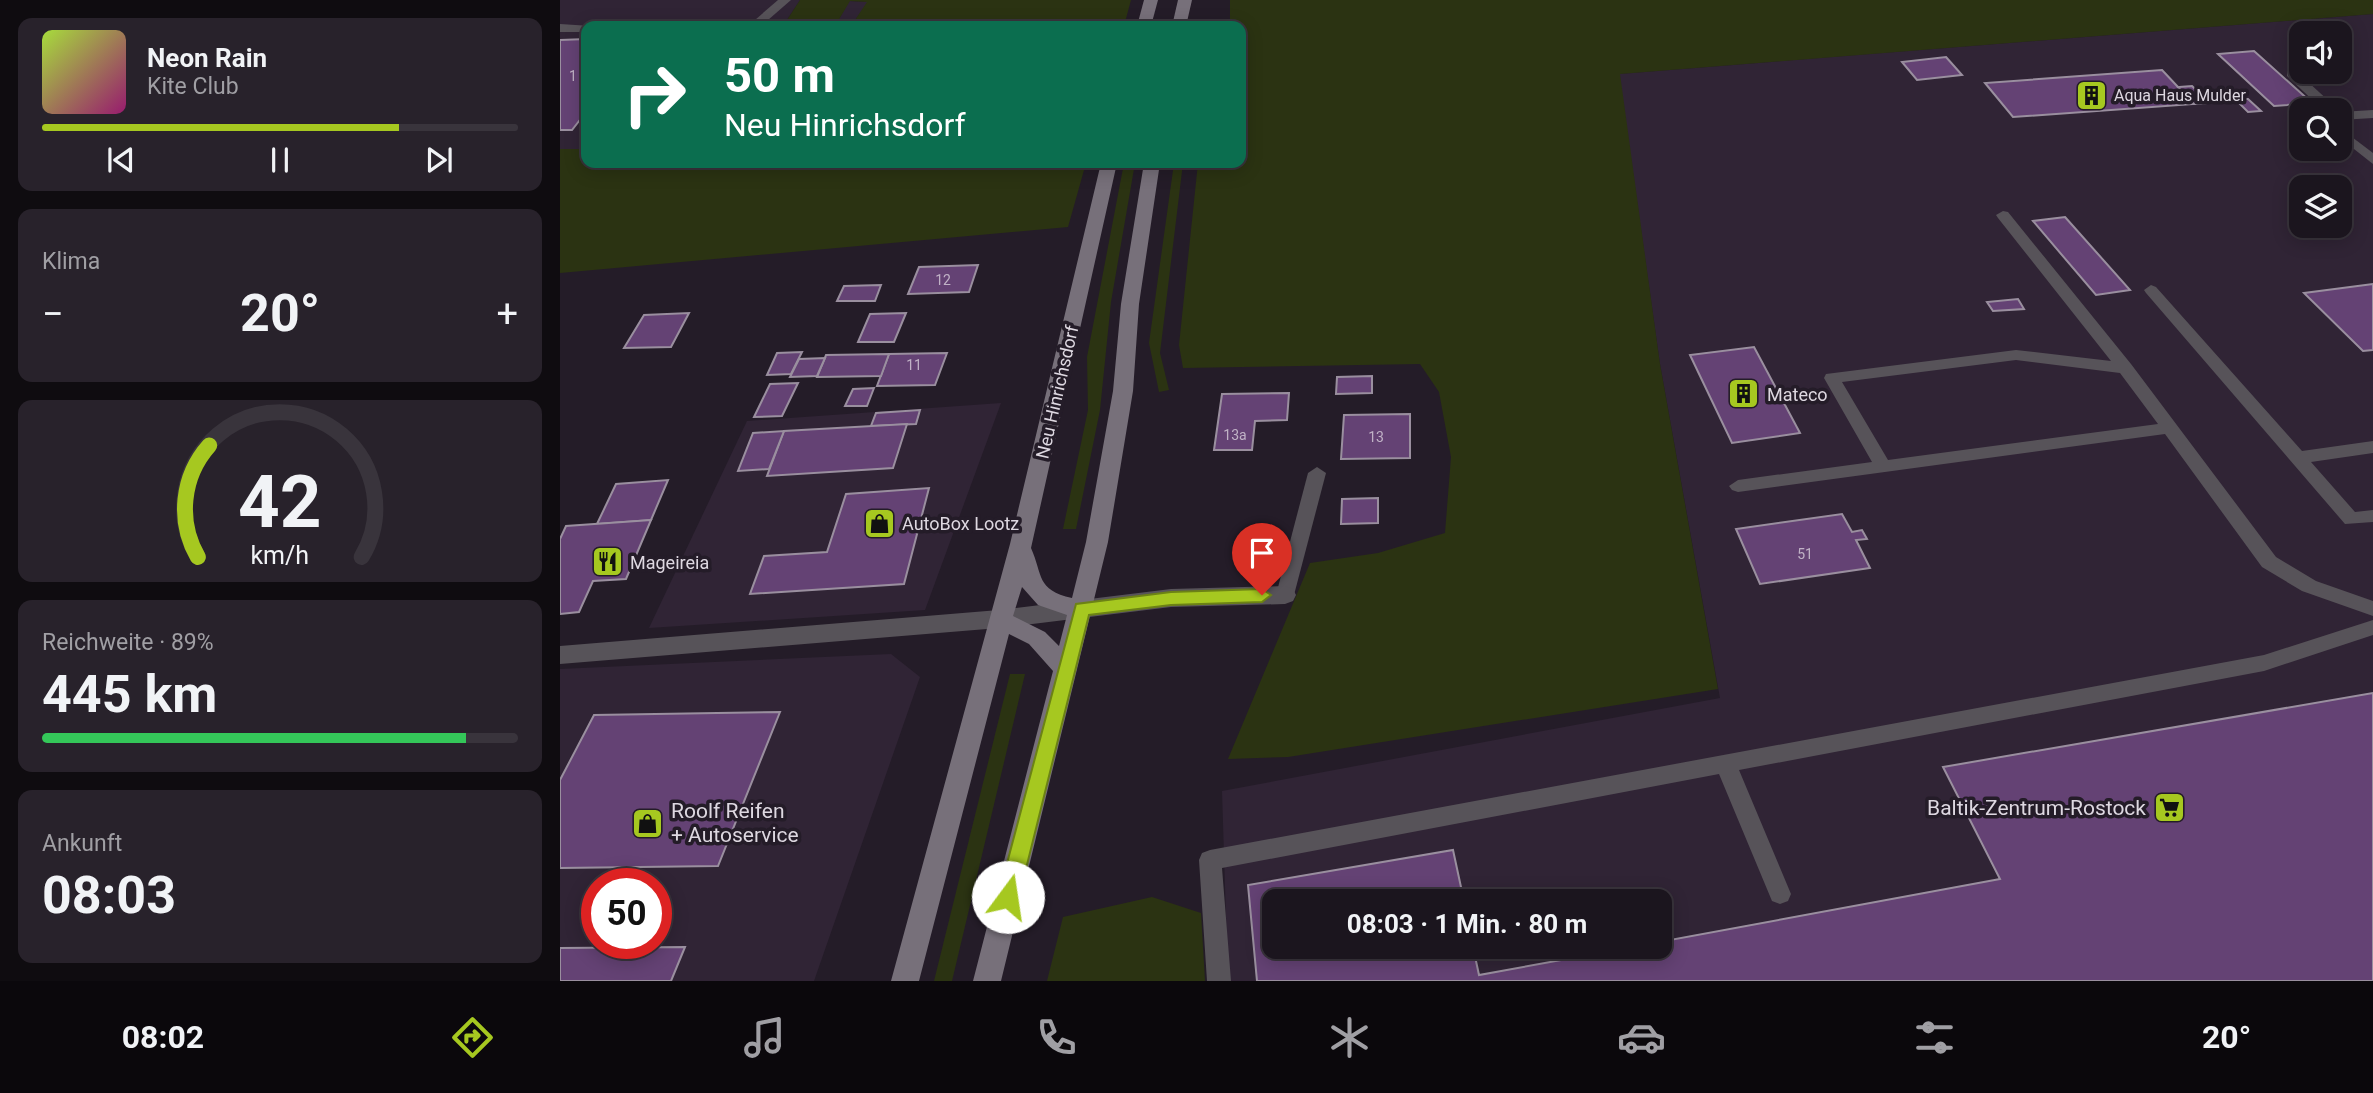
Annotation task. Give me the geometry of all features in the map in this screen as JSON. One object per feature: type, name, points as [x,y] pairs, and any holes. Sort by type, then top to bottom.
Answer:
[{"type":"main road","points":[[1145,21],[1151,0]]},
{"type":"main road","points":[[1180,21],[1185,0]]},
{"type":"main road","name":"Neu Hinrichsdorf","points":[[905,981],[1021,544],[1108,168]]},
{"type":"main road","points":[[987,981],[1099,533],[1123,391],[1130,304],[1151,168]]},
{"type":"main road","points":[[1021,544],[1027,582],[1046,602],[1082,609]]},
{"type":"main road","points":[[999,619],[1037,638],[1066,669]]},
{"type":"street","points":[[560,655],[999,619],[1171,598],[1285,595]]},
{"type":"lane","points":[[760,21],[785,0]]},
{"type":"lane","points":[[560,28],[581,28]]},
{"type":"lane","points":[[2303,84],[2318,98]]},
{"type":"lane","points":[[2352,115],[2373,114]]},
{"type":"lane","points":[[2352,142],[2373,160]]},
{"type":"lane","points":[[2003,215],[2125,368],[2269,562],[2309,586],[2373,609]]},
{"type":"lane","points":[[2151,290],[2351,519],[2373,516]]},
{"type":"lane","points":[[1883,466],[1832,378],[2016,355],[2125,368]]},
{"type":"lane","points":[[1738,486],[2169,428]]},
{"type":"lane","points":[[2297,458],[2373,447]]},
{"type":"lane","points":[[1285,595],[1317,473]]},
{"type":"lane","points":[[1219,981],[1210,860],[2264,663],[2373,627]]},
{"type":"lane","points":[[1726,764],[1780,894]]},
{"type":"shaded area","points":[[560,0],[800,0],[786,21],[581,21],[581,149],[560,149]]},
{"type":"shaded area","points":[[849,1],[868,2],[855,21],[838,21]]},
{"type":"shaded area","points":[[2373,14],[2373,981],[1228,981],[1222,791],[1720,698],[1660,364],[1619,74]]},
{"type":"shaded area","points":[[1001,403],[925,610],[649,628],[747,421]]},
{"type":"shaded area","points":[[891,654],[920,677],[814,981],[560,981],[560,669]]},
{"type":"green space","points":[[800,0],[1131,0],[1125,21],[854,21],[867,2],[850,1],[838,21],[786,21]]},
{"type":"green space","points":[[1230,0],[2373,0],[2373,14],[1620,74],[1660,364],[1718,689],[1288,757],[1228,759],[1310,563],[1378,553],[1445,533],[1451,457],[1439,392],[1420,364],[1183,368],[1179,345],[1197,168],[1246,168],[1246,21],[1213,21],[1230,20]]},
{"type":"green space","points":[[560,149],[581,149],[581,168],[1085,168],[1068,227],[560,273]]},
{"type":"green space","points":[[1123,168],[1134,168],[1111,302],[1100,410],[1076,529],[1063,529],[1088,410],[1087,357]]},
{"type":"green space","points":[[1173,168],[1182,168],[1160,353],[1169,390],[1159,392],[1149,343]]},
{"type":"green space","points":[[1010,674],[1025,674],[952,981],[934,981]]},
{"type":"green space","points":[[1152,897],[1201,913],[1205,981],[1047,981],[1063,917]]},
{"type":"building","points":[[581,39],[581,118],[572,130],[560,130],[560,40]]},
{"type":"building","points":[[2254,51],[2306,98],[2289,98],[2289,105],[2274,106],[2218,54]]},
{"type":"building","points":[[1946,57],[1962,75],[1917,80],[1902,62]]},
{"type":"building","name":"Aqua Haus Mulder","points":[[2162,70],[2194,104],[2013,117],[1985,83]]},
{"type":"building","points":[[2192,86],[2209,103],[2194,104],[2178,87]]},
{"type":"building","points":[[2235,99],[2248,99],[2261,111],[2248,112]]},
{"type":"building","points":[[2065,217],[2130,290],[2096,295],[2033,221]]},
{"type":"building","points":[[978,265],[969,292],[908,294],[919,267]]},
{"type":"building","points":[[2373,284],[2373,350],[2363,351],[2304,293]]},
{"type":"building","points":[[881,285],[875,301],[837,301],[844,286]]},
{"type":"building","points":[[2018,299],[2024,309],[1993,311],[1987,302]]},
{"type":"building","points":[[689,313],[671,347],[624,348],[644,315]]},
{"type":"building","points":[[906,313],[894,342],[858,342],[870,314]]},
{"type":"building","name":"Mateco","points":[[1754,347],[1800,433],[1732,443],[1690,355]]},
{"type":"building","points":[[802,352],[791,374],[767,375],[777,353]]},
{"type":"building","points":[[947,353],[935,385],[877,386],[889,354]]},
{"type":"building","points":[[889,354],[881,376],[817,377],[826,355]]},
{"type":"building","points":[[825,358],[817,376],[790,377],[799,359]]},
{"type":"building","points":[[1372,376],[1372,393],[1336,394],[1337,377]]},
{"type":"building","points":[[798,383],[782,416],[754,417],[770,384]]},
{"type":"building","points":[[874,388],[867,406],[845,406],[853,389]]},
{"type":"building","points":[[1289,393],[1287,420],[1255,421],[1252,450],[1214,450],[1222,394]]},
{"type":"building","points":[[920,410],[916,424],[871,426],[876,413]]},
{"type":"building","points":[[1410,414],[1410,458],[1341,459],[1344,415]]},
{"type":"building","points":[[907,424],[893,468],[767,476],[784,431]]},
{"type":"building","points":[[784,431],[769,469],[738,471],[753,433]]},
{"type":"building","points":[[668,480],[651,520],[597,524],[616,484]]},
{"type":"building","name":"AutoBox Lootz","points":[[929,488],[904,584],[750,594],[764,556],[827,552],[846,494]]},
{"type":"building","points":[[1378,498],[1378,523],[1341,524],[1342,499]]},
{"type":"building","points":[[1842,514],[1852,532],[1862,530],[1867,539],[1856,540],[1870,568],[1760,584],[1736,529]]},
{"type":"building","points":[[651,520],[626,579],[593,581],[579,612],[560,614],[560,539],[566,526]]},
{"type":"building","name":"Baltik-Zentrum-Rostock","points":[[2373,693],[2373,981],[1257,981],[1248,885],[1453,850],[1461,889],[1262,889],[1262,959],[1476,959],[1479,975],[1567,959],[1672,959],[1672,940],[2000,879],[1943,767]]},
{"type":"building","name":"Roolf Reifen + Autoservice","points":[[780,712],[718,866],[560,868],[560,780],[594,715]]},
{"type":"building","points":[[672,947],[685,947],[671,981],[560,981],[560,948],[581,948],[581,959],[672,959]]},
{"type":"place","name":"Aqua Haus Mulder","points":[[2091,95]]},
{"type":"place","name":"Mateco","points":[[1744,394]]},
{"type":"place","name":"AutoBox Lootz","points":[[879,523]]},
{"type":"place","name":"Mageireia","points":[[607,562]]},
{"type":"place","name":"Baltik-Zentrum-Rostock","points":[[2169,808]]},
{"type":"place","name":"Roolf Reifen + Autoservice","points":[[648,823]]},
{"type":"route","points":[[1008,897],[1082,609],[1171,598],[1262,595]]}]
